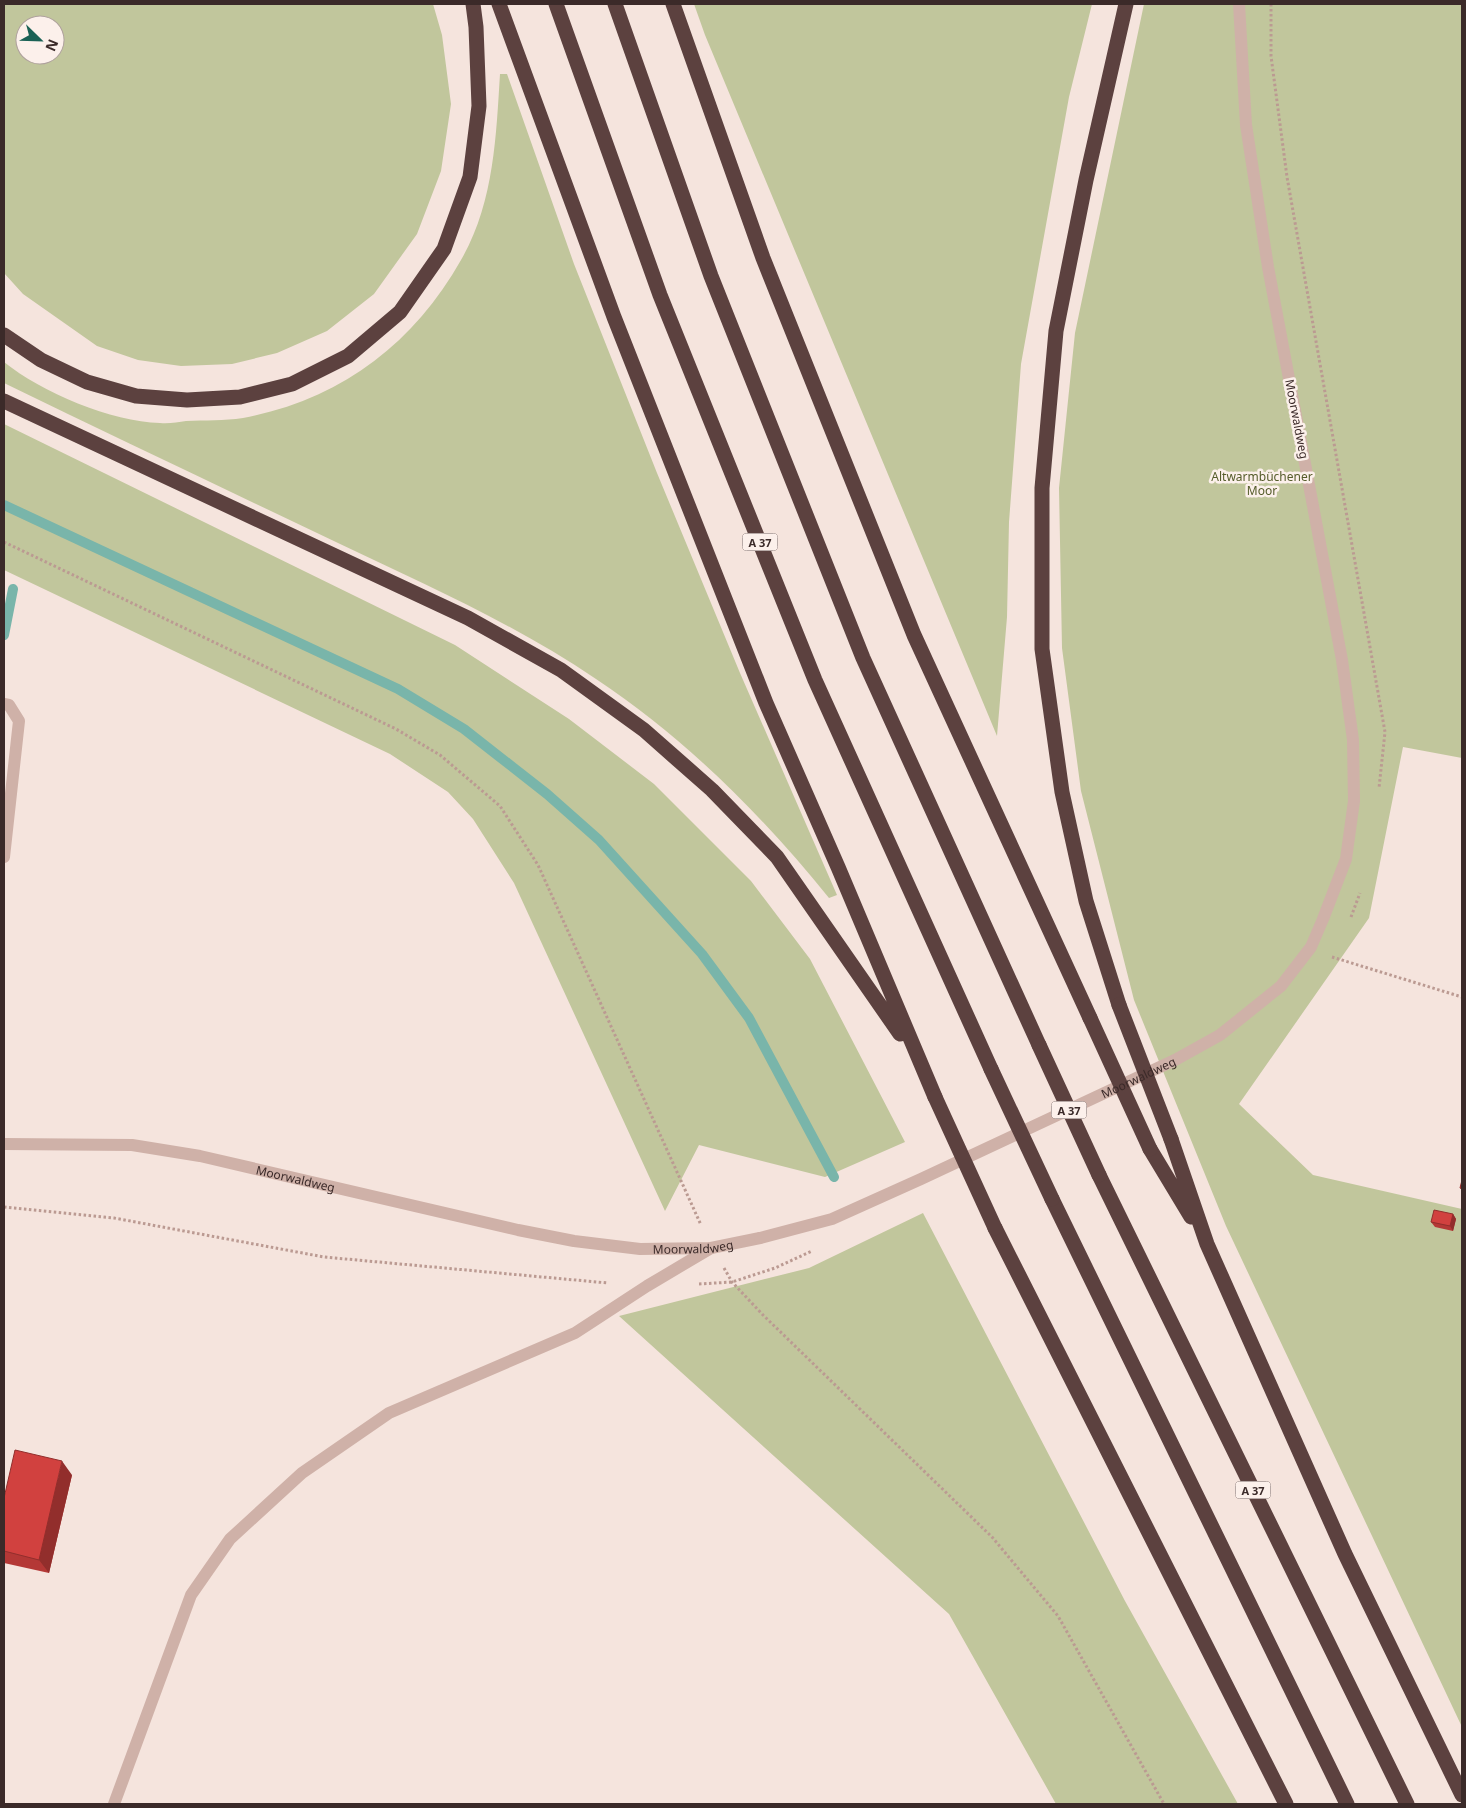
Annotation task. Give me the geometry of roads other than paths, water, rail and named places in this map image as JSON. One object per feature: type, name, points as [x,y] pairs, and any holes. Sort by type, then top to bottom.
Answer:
[{"type":"highway","points":[[4,335],[41,360],[87,382],[136,396],[187,400],[240,397],[292,384],[348,356],[400,312],[444,249],[470,177],[479,106],[476,27],[473,4]]},
{"type":"highway","points":[[499,4],[614,317],[766,703],[838,866],[919,1062],[995,1228],[1286,1804]]},
{"type":"highway","name":"A 37","points":[[556,4],[660,295],[808,662],[991,1069],[1052,1199],[1347,1804]]},
{"type":"highway","name":"A 37","points":[[615,4],[711,276],[864,658],[1099,1176],[1407,1804]]},
{"type":"highway","points":[[673,4],[763,258],[914,635],[1150,1149],[1208,1244]]},
{"type":"highway","points":[[1126,4],[1086,180],[1056,331],[1042,488],[1042,650],[1062,792],[1086,901],[1119,1004],[1171,1139],[1208,1244],[1345,1554],[1462,1795]]},
{"type":"highway","points":[[4,401],[468,618],[561,670],[644,730],[712,790],[777,857],[919,1062]]},
{"type":"street","name":"Moorwaldweg","points":[[4,1144],[132,1145],[209,1158],[518,1230],[574,1241],[640,1249],[712,1248],[760,1238],[832,1218],[929,1175],[1175,1060],[1220,1035],[1281,986],[1311,947],[1346,860],[1354,801],[1353,740],[1342,660],[1264,238],[1246,125],[1238,4]]},
{"type":"street","points":[[4,857],[7,785],[19,721],[6,704]]},
{"type":"street","points":[[114,1804],[191,1595],[230,1539],[302,1473],[390,1413],[575,1333],[647,1286],[712,1248]]},
{"type":"waterway","points":[[4,505],[398,689],[464,729],[547,794],[599,840],[702,954],[749,1018],[834,1177]]},
{"type":"waterway","points":[[4,635],[13,589]]},
{"type":"park label","name":"Altwarmbüchener Moor","points":[[1262,483]]}]
